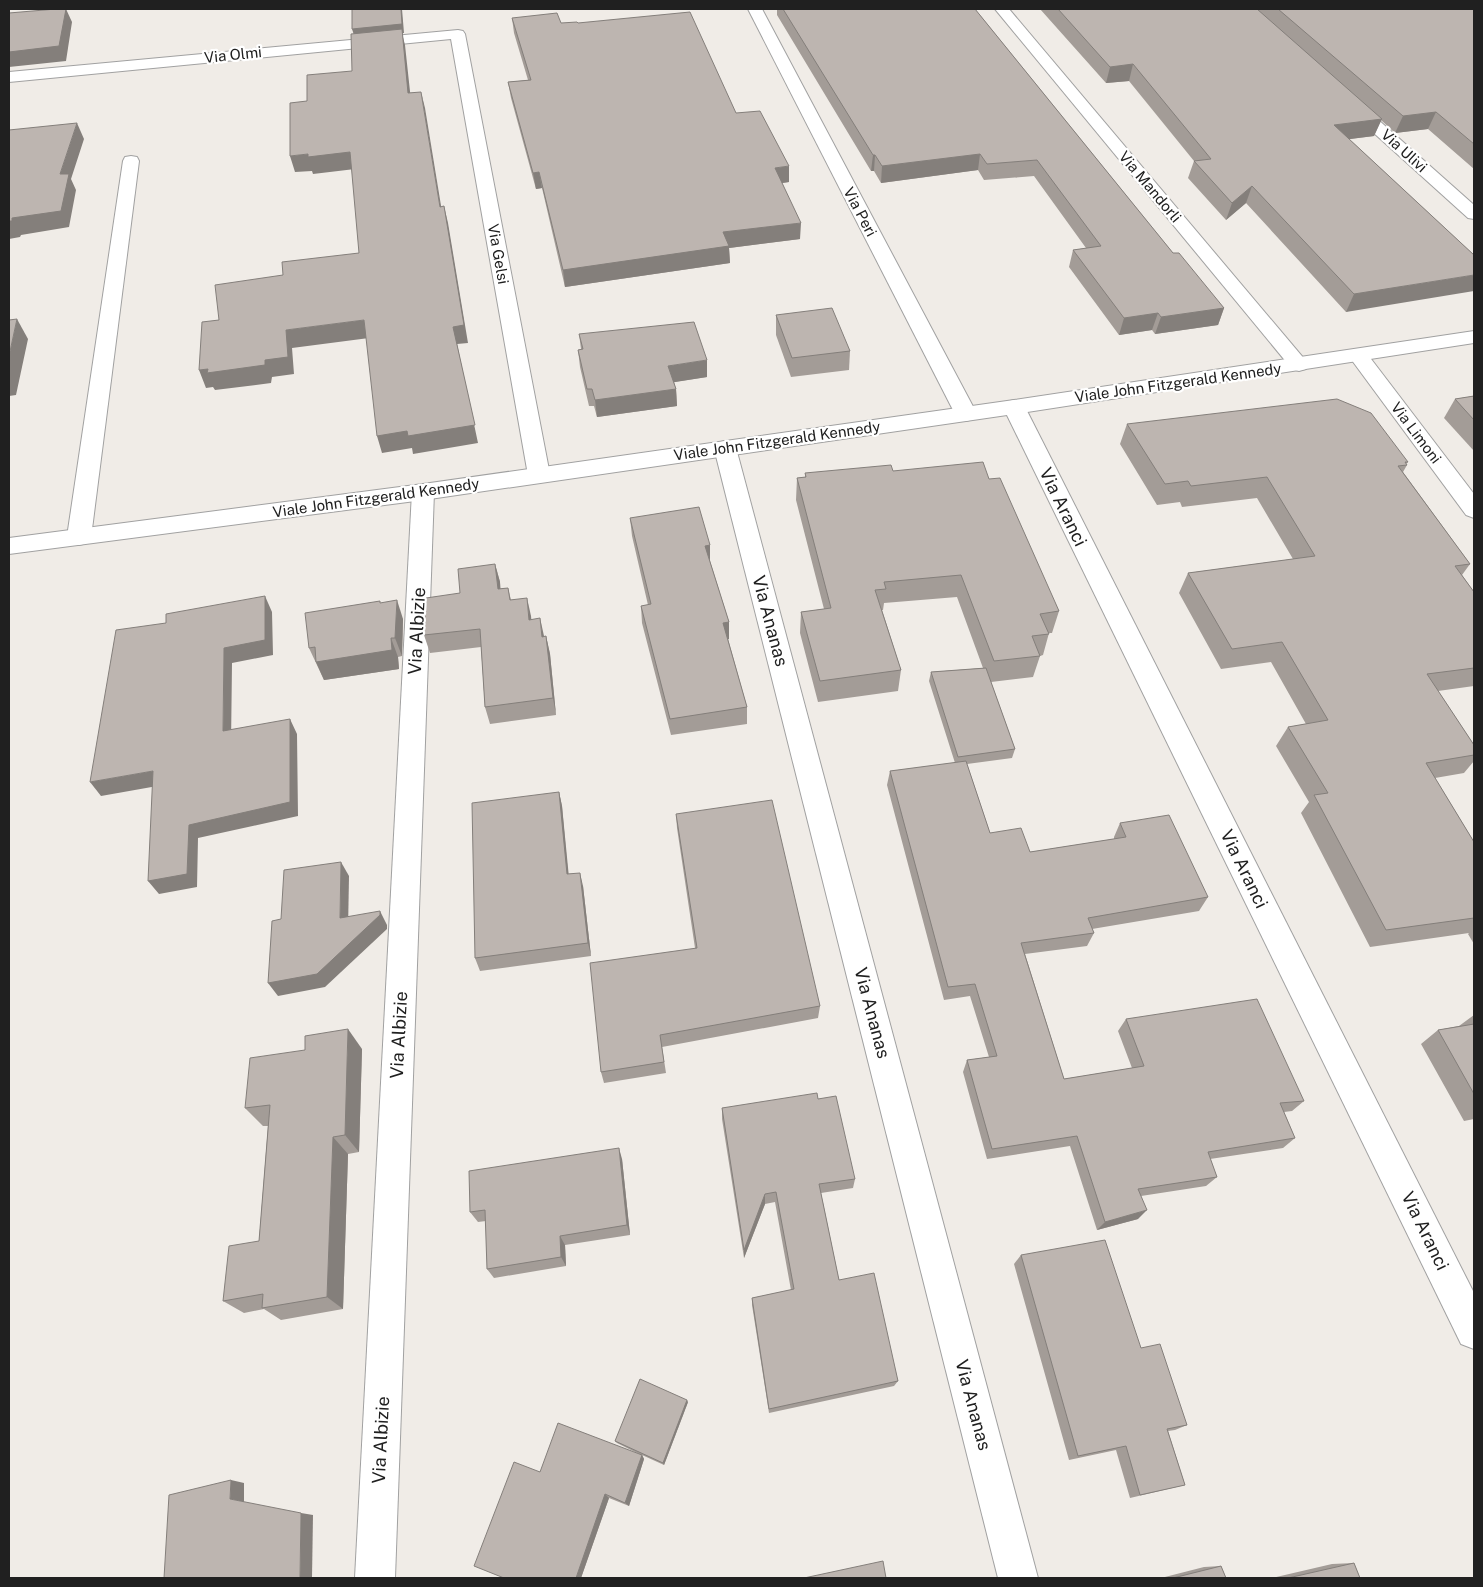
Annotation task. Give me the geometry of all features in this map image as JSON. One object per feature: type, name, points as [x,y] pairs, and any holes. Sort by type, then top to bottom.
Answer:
[{"type":"street","name":"Via Peri","points":[[754,9],[966,414]]},
{"type":"street","name":"Via Mandorli","points":[[1002,9],[1299,365]]},
{"type":"street","name":"Via Olmi","points":[[9,77],[458,34]]},
{"type":"street","name":"Via Gelsi","points":[[458,34],[539,475]]},
{"type":"street","name":"Via Ulivi","points":[[1341,95],[1474,214]]},
{"type":"street","points":[[79,536],[131,161]]},
{"type":"street","name":"Viale John Fitzgerald Kennedy","points":[[9,546],[423,492],[1299,365],[1474,337]]},
{"type":"street","name":"Via Limoni","points":[[1358,356],[1474,510]]},
{"type":"street","name":"Via Aranci","points":[[1014,407],[1474,1331]]},
{"type":"street","name":"Via Ananas","points":[[725,448],[1018,1578]]},
{"type":"street","name":"Via Albizie","points":[[375,1578],[423,492]]},
{"type":"building","points":[[66,9],[59,46],[9,52],[9,13]]},
{"type":"building","points":[[352,9],[401,9],[402,24],[352,29]]},
{"type":"building","points":[[783,9],[975,9],[1173,253],[1179,253],[1224,308],[1161,317],[1158,313],[1124,318],[1073,250],[1101,246],[1037,160],[987,164],[980,154],[882,166],[875,155],[873,155]]},
{"type":"building","points":[[1058,9],[1257,9],[1382,119],[1334,125],[1474,255],[1474,275],[1354,294],[1252,186],[1232,203],[1194,161],[1211,159],[1133,64],[1110,67]]},
{"type":"building","points":[[1278,9],[1474,9],[1474,144],[1436,112],[1403,116]]},
{"type":"building","points":[[690,12],[736,113],[760,111],[789,166],[775,168],[801,223],[723,232],[729,246],[563,270],[539,172],[533,173],[508,82],[531,80],[512,18],[557,13],[561,23],[578,23]]},
{"type":"building","points":[[402,29],[408,93],[421,92],[440,207],[444,206],[464,325],[453,327],[475,425],[408,436],[407,431],[377,436],[364,320],[286,330],[288,357],[265,360],[265,365],[207,373],[208,369],[199,370],[202,322],[219,320],[215,285],[283,275],[282,262],[359,253],[350,152],[308,157],[308,154],[290,156],[290,103],[307,101],[307,75],[352,71],[351,34]]},
{"type":"building","points":[[77,123],[60,174],[69,174],[61,211],[12,218],[12,221],[9,221],[9,130]]},
{"type":"building","points":[[832,308],[850,351],[792,358],[776,315]]},
{"type":"building","points":[[17,319],[9,356],[9,320]]},
{"type":"building","points":[[694,322],[707,360],[668,366],[676,389],[595,400],[592,389],[587,389],[578,350],[583,349],[579,334]]},
{"type":"building","points":[[1474,396],[1474,420],[1455,399]]},
{"type":"building","points":[[1337,399],[1371,413],[1408,462],[1405,462],[1407,465],[1398,466],[1470,564],[1455,566],[1474,592],[1474,668],[1427,674],[1474,745],[1474,755],[1426,763],[1474,842],[1474,918],[1386,930],[1314,795],[1328,793],[1288,727],[1328,720],[1282,642],[1232,649],[1188,573],[1315,556],[1267,477],[1191,486],[1188,481],[1165,484],[1127,424]]},
{"type":"building","points":[[983,462],[989,479],[1000,478],[1059,611],[1040,614],[1049,634],[1032,636],[1040,656],[994,661],[961,575],[884,582],[886,589],[875,590],[901,670],[820,681],[801,612],[831,608],[797,478],[806,477],[805,473],[891,465],[893,471]]},
{"type":"building","points":[[699,507],[710,545],[705,546],[729,622],[723,623],[747,707],[670,719],[641,606],[651,604],[630,518]]},
{"type":"building","points":[[495,564],[498,589],[508,588],[510,600],[527,598],[529,620],[540,618],[542,637],[546,636],[553,698],[485,707],[480,629],[424,635],[426,598],[460,593],[458,569]]},
{"type":"building","points":[[265,596],[265,640],[224,648],[223,731],[290,719],[290,802],[189,825],[187,874],[148,881],[153,771],[90,782],[116,630],[166,623],[166,614]]},
{"type":"building","points":[[397,600],[395,638],[391,638],[392,650],[316,662],[315,647],[309,648],[305,613]]},
{"type":"building","points":[[986,668],[1015,749],[958,757],[931,672]]},
{"type":"building","points":[[966,761],[990,833],[1021,828],[1030,852],[1126,837],[1120,823],[1169,815],[1208,897],[1088,918],[1094,933],[1021,943],[1064,1079],[1144,1066],[1126,1019],[1257,999],[1304,1101],[1280,1103],[1295,1138],[1208,1152],[1217,1177],[1138,1189],[1147,1210],[1105,1222],[1077,1136],[992,1149],[967,1060],[997,1056],[975,984],[948,987],[890,771]]},
{"type":"building","points":[[559,792],[567,874],[580,873],[588,943],[475,958],[472,803]]},
{"type":"building","points":[[772,800],[820,1006],[660,1035],[664,1062],[601,1072],[590,963],[697,948],[676,814]]},
{"type":"building","points":[[341,862],[340,918],[380,911],[380,915],[317,974],[268,983],[272,921],[281,919],[284,870]]},
{"type":"building","points":[[1474,1024],[1474,1094],[1438,1030]]},
{"type":"building","points":[[348,1029],[345,1135],[333,1137],[327,1297],[262,1308],[263,1294],[223,1301],[229,1246],[259,1241],[270,1105],[245,1108],[250,1058],[305,1050],[305,1036]]},
{"type":"building","points":[[817,1093],[818,1099],[836,1096],[855,1179],[819,1184],[839,1280],[874,1273],[898,1381],[769,1409],[752,1298],[794,1289],[776,1192],[765,1194],[744,1250],[722,1108]]},
{"type":"building","points":[[619,1148],[627,1225],[560,1236],[561,1257],[487,1269],[485,1210],[470,1212],[469,1171]]},
{"type":"building","points":[[1105,1240],[1141,1348],[1160,1344],[1187,1425],[1167,1429],[1185,1485],[1140,1495],[1126,1446],[1078,1456],[1021,1255]]},
{"type":"building","points":[[640,1379],[687,1400],[663,1463],[615,1441]]},
{"type":"building","points":[[558,1423],[642,1455],[625,1503],[605,1494],[576,1578],[504,1578],[474,1566],[514,1462],[540,1472]]},
{"type":"building","points":[[231,1480],[230,1499],[301,1513],[300,1578],[164,1578],[169,1495]]},
{"type":"building","points":[[883,1561],[886,1578],[804,1578]]},
{"type":"building","points":[[1354,1563],[1360,1578],[1288,1578]]},
{"type":"building","points":[[1221,1566],[1226,1578],[1173,1578]]}]
